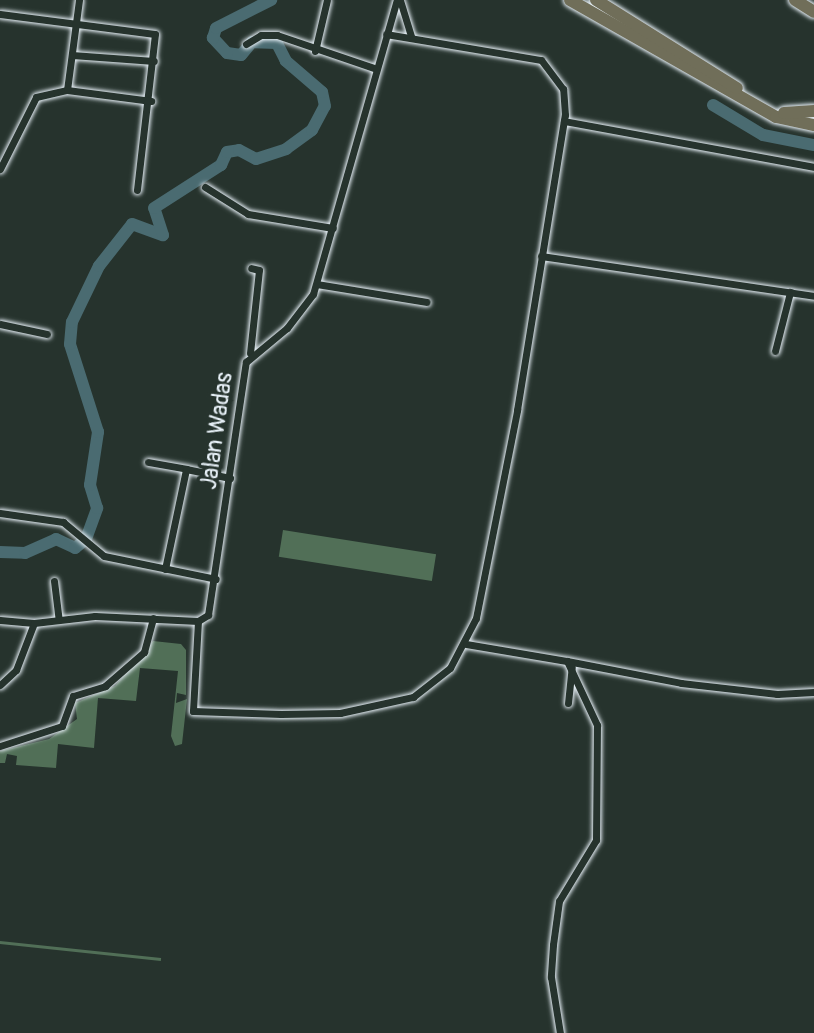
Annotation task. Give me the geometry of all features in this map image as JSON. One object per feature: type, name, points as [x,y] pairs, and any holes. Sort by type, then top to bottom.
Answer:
[{"type":"highway","points":[[570,0],[776,117],[814,125]]},
{"type":"highway","points":[[596,0],[765,106],[796,115],[814,110]]},
{"type":"highway","points":[[795,0],[814,12]]},
{"type":"street","points":[[67,90],[79,0]]},
{"type":"street","points":[[315,51],[327,0]]},
{"type":"street","points":[[399,0],[411,36]]},
{"type":"street","name":"Jalan Wadas","points":[[198,621],[208,615],[216,579],[250,353],[287,328],[317,284],[374,68],[399,0]]},
{"type":"street","points":[[0,15],[77,20],[153,33],[151,101],[137,190]]},
{"type":"street","points":[[246,44],[272,34],[315,51],[374,68]]},
{"type":"street","points":[[0,620],[34,623],[59,619],[153,618],[198,621],[193,711],[340,713],[393,704],[432,686],[466,644],[476,618],[517,411],[564,121],[563,89],[541,61],[411,36],[386,34]]},
{"type":"street","points":[[72,55],[154,61]]},
{"type":"street","points":[[0,169],[36,97],[67,90],[151,101]]},
{"type":"street","points":[[564,121],[814,167]]},
{"type":"street","points":[[205,187],[248,214],[333,228]]},
{"type":"street","points":[[541,256],[814,296]]},
{"type":"street","points":[[250,353],[259,270],[251,268]]},
{"type":"street","points":[[317,284],[427,302]]},
{"type":"street","points":[[775,351],[790,292]]},
{"type":"street","points":[[0,324],[47,334]]},
{"type":"street","points":[[148,462],[230,478]]},
{"type":"street","points":[[165,569],[186,469]]},
{"type":"street","points":[[0,513],[63,522],[104,556],[216,579]]},
{"type":"street","points":[[54,581],[59,619]]},
{"type":"street","points":[[0,746],[62,726],[72,697],[105,686],[144,652],[153,618]]},
{"type":"street","points":[[0,685],[17,668],[34,623]]},
{"type":"street","points":[[466,644],[668,681],[777,694],[814,692]]},
{"type":"street","points":[[568,704],[569,664]]},
{"type":"street","points":[[560,1033],[551,977],[552,945],[559,901],[596,840],[600,747],[569,664]]},
{"type":"green space","points":[[283,530],[436,554],[432,581],[279,557]]},
{"type":"green space","points":[[153,641],[181,644],[186,650],[186,695],[177,693],[176,703],[187,699],[182,744],[175,746],[171,736],[178,671],[140,668],[136,701],[98,698],[94,748],[58,744],[56,768],[16,765],[17,756],[7,754],[5,763],[0,763],[0,751],[49,739],[77,719],[75,703],[115,686]]},
{"type":"green space","points":[[0,941],[161,958],[161,961],[0,944]]},
{"type":"waterway","points":[[0,552],[25,553],[56,539],[75,548],[86,539],[97,508],[90,485],[98,432],[70,344],[72,322],[99,266],[132,224],[163,235],[154,208],[221,165],[227,152],[239,150],[256,159],[286,149],[312,130],[325,106],[322,92],[286,61],[277,43],[252,42],[241,55],[227,53],[213,38],[216,28],[271,0]]},
{"type":"waterway","points":[[713,105],[763,135],[814,145]]}]
